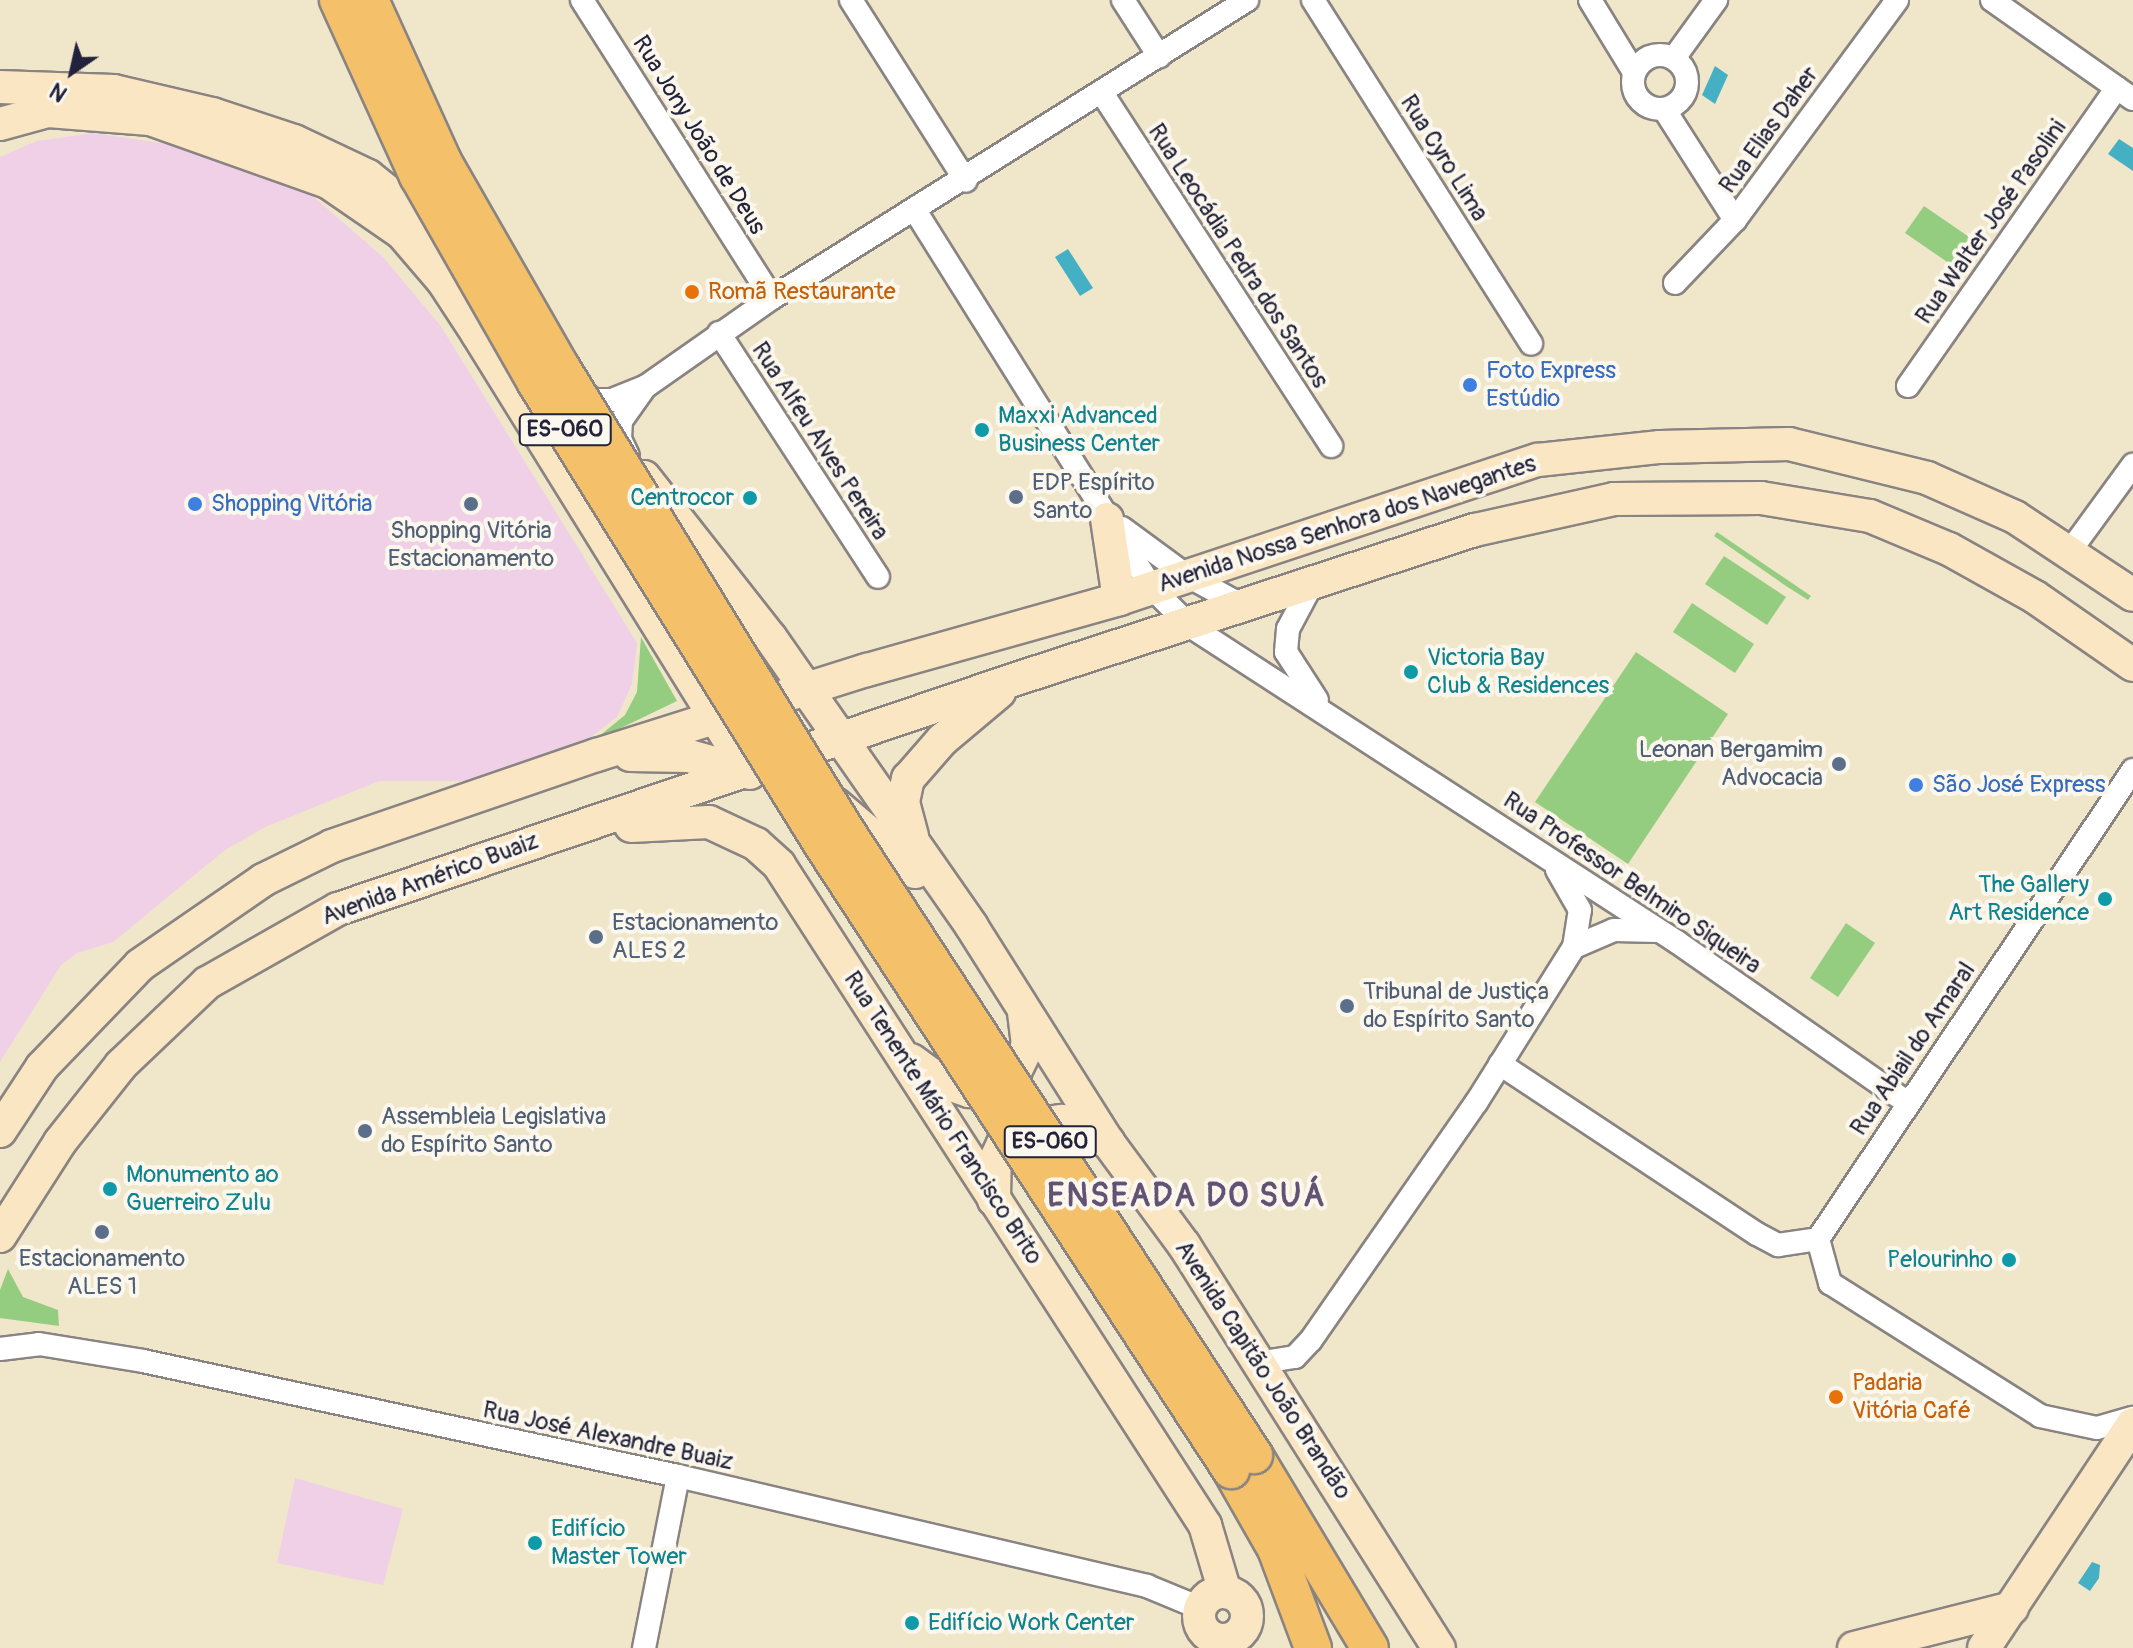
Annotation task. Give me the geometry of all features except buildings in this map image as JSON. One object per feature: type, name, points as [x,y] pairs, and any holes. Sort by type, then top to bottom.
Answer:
[{"type":"main road","name":"ES-060","points":[[338,0],[418,176],[536,383],[822,844],[1242,1462],[1340,1597],[1370,1648]]},
{"type":"main road","name":"ES-060","points":[[370,0],[444,163],[561,367],[845,829],[1242,1462],[1289,1578],[1313,1648]]},
{"type":"main road","name":"Avenida Capitão João Brandão","points":[[0,87],[102,90],[160,101],[294,141],[368,176],[406,202],[501,290],[786,659],[838,739],[972,927],[1108,1142],[1184,1245],[1439,1648]]},
{"type":"main road","points":[[0,124],[48,111],[150,119],[328,182],[402,233],[443,281],[477,333],[749,772]]},
{"type":"main road","name":"Avenida Nossa Senhora dos Navegantes","points":[[597,755],[715,721],[867,670],[1119,599],[1538,460],[1660,447],[1789,444],[1927,478],[2015,517],[2133,595]]},
{"type":"main road","name":"Avenida Nossa Senhora dos Navegantes","points":[[749,772],[1016,679],[1190,626],[1475,530],[1614,499],[1761,498],[1870,516],[1949,549],[2035,597],[2133,665]]},
{"type":"main road","points":[[1107,519],[1119,599]]},
{"type":"main road","points":[[786,659],[819,672],[867,670]]},
{"type":"main road","points":[[916,851],[903,802],[908,779],[942,740],[1016,679]]},
{"type":"main road","points":[[0,1131],[42,1067],[91,1011],[140,965],[263,880],[332,846],[597,755],[689,756],[749,772],[835,804],[972,927]]},
{"type":"main road","name":"Avenida Américo Buaiz","points":[[0,1236],[60,1142],[121,1065],[207,983],[338,909],[540,838],[749,772]]},
{"type":"main road","name":"Rua Tenente Mário Francisco Brito","points":[[540,838],[672,820],[709,822],[756,844],[779,865],[1205,1525],[1212,1600],[1244,1605],[1246,1621],[1239,1641]]},
{"type":"main road","points":[[959,1147],[1016,1070],[1028,1045],[1024,1009]]},
{"type":"main road","points":[[899,1050],[940,1081],[969,1091],[998,1085],[1016,1070]]},
{"type":"main road","points":[[994,1200],[995,1161],[1003,1144],[1032,1125],[1062,1121],[1108,1142]]},
{"type":"main road","points":[[1984,1648],[2133,1421]]},
{"type":"main road","points":[[1289,1578],[1298,1648]]},
{"type":"main road","points":[[1340,1597],[1380,1648]]},
{"type":"main road","points":[[1854,1648],[2012,1608]]},
{"type":"street","name":"Rua Jony João de Deus","points":[[582,0],[772,298]]},
{"type":"street","points":[[851,0],[966,181]]},
{"type":"street","points":[[1123,0],[1159,56]]},
{"type":"street","points":[[573,387],[594,400],[612,400],[645,387],[772,298],[966,181],[1247,0]]},
{"type":"street","name":"Rua Cyro Lima","points":[[1313,0],[1531,344]]},
{"type":"street","points":[[1590,0],[1634,72],[1633,86],[1642,102],[1664,109],[1735,220]]},
{"type":"street","points":[[1674,58],[1716,0]]},
{"type":"street","name":"Rua Elias Daher","points":[[1675,283],[1735,220],[1897,0]]},
{"type":"street","points":[[1992,0],[2125,94]]},
{"type":"street","points":[[1634,72],[1655,55],[1674,58],[1684,69],[1687,85],[1681,100],[1664,109]]},
{"type":"street","name":"Rua Leocádia Pedra dos Santos","points":[[1102,93],[1331,446]]},
{"type":"street","name":"Rua Walter José Pasolini","points":[[1908,386],[2125,94]]},
{"type":"street","name":"Rua Professor Belmiro Siqueira","points":[[916,212],[1152,588],[1190,626],[1659,931],[1908,1103]]},
{"type":"street","name":"Rua Alfeu Alves Pereira","points":[[719,333],[878,577]]},
{"type":"street","points":[[629,458],[620,439],[621,421],[645,387]]},
{"type":"street","points":[[2070,551],[2133,465]]},
{"type":"street","points":[[1107,519],[1186,575],[1243,606]]},
{"type":"street","name":"Rua Professor Belmiro Siqueira","points":[[1312,584],[1288,629],[1286,652],[1324,711]]},
{"type":"street","name":"Rua Abiail do Amaral","points":[[1818,1239],[2133,770]]},
{"type":"street","points":[[1255,1357],[1263,1362],[1295,1357],[1311,1340],[1500,1064],[1574,947],[1580,910],[1549,859]]},
{"type":"street","points":[[1574,947],[1614,930],[1659,931]]},
{"type":"street","points":[[1500,1064],[1757,1234],[1778,1245],[1818,1239],[1830,1283],[2040,1416],[2097,1428],[2133,1421]]},
{"type":"street","name":"Rua José Alexandre Buaiz","points":[[0,1349],[39,1344],[143,1361],[678,1476],[1212,1600]]},
{"type":"street","points":[[644,1648],[678,1476]]},
{"type":"shaded area","points":[[93,133],[194,148],[294,180],[383,257],[440,325],[637,643],[632,684],[617,717],[580,745],[472,781],[379,781],[265,827],[225,850],[113,942],[77,953],[61,965],[0,1062],[0,157],[37,141]]},
{"type":"shaded area","points":[[295,1478],[403,1509],[383,1585],[277,1563]]},
{"type":"green space","points":[[1924,206],[1975,241],[1956,268],[1905,233]]},
{"type":"green space","points":[[1717,532],[1811,596],[1808,600],[1786,586],[1714,536]]},
{"type":"green space","points":[[1724,556],[1786,597],[1767,625],[1705,584]]},
{"type":"green space","points":[[1692,603],[1754,644],[1735,673],[1673,632]]},
{"type":"green space","points":[[641,637],[677,701],[592,742],[625,715],[637,692]]},
{"type":"green space","points":[[1636,652],[1728,714],[1628,864],[1535,802]]},
{"type":"green space","points":[[1846,923],[1875,943],[1838,997],[1810,978]]},
{"type":"green space","points":[[8,1269],[23,1297],[58,1310],[59,1326],[0,1318],[0,1290]]},
{"type":"water","points":[[1715,66],[1728,75],[1715,104],[1702,95]]},
{"type":"water","points":[[2119,139],[2133,148],[2133,171],[2108,154]]},
{"type":"water","points":[[1068,249],[1093,288],[1080,296],[1055,257]]},
{"type":"water","points":[[2092,1562],[2100,1565],[2099,1578],[2090,1591],[2078,1583]]},
{"type":"place","name":"Romã Restaurante","points":[[692,292]]},
{"type":"place","name":"Foto Express Estúdio","points":[[1470,385]]},
{"type":"place","name":"Maxxi Advanced Business Center","points":[[982,430]]},
{"type":"place","name":"EDP Espírito Santo","points":[[1016,497]]},
{"type":"place","name":"Centrocor","points":[[750,498]]},
{"type":"place","name":"Shopping Vitória","points":[[195,504]]},
{"type":"place","name":"Shopping Vitória Estacionamento","points":[[471,504]]},
{"type":"place","name":"Victoria Bay Club & Residences","points":[[1411,672]]},
{"type":"place","name":"Leonan Bergamim Advocacia","points":[[1839,764]]},
{"type":"place","name":"São José Express","points":[[1916,785]]},
{"type":"place","name":"The Gallery Art Residence","points":[[2105,899]]},
{"type":"place","name":"Estacionamento ALES 2","points":[[596,937]]},
{"type":"place","name":"Tribunal de Justiça do Espírito Santo","points":[[1347,1006]]},
{"type":"place","name":"Assembleia Legislativa do Espírito Santo","points":[[365,1131]]},
{"type":"place","name":"Monumento ao Guerreiro Zulu","points":[[110,1189]]},
{"type":"place","name":"Estacionamento ALES 1","points":[[102,1232]]},
{"type":"place","name":"Pelourinho","points":[[2009,1260]]},
{"type":"place","name":"Padaria Vitória Café","points":[[1836,1397]]},
{"type":"place","name":"Edifício Master Tower","points":[[535,1543]]},
{"type":"place","name":"Edifício Work Center","points":[[912,1623]]},
{"type":"district","name":"ENSEADA DO SUÁ","points":[[1187,1196]]}]
